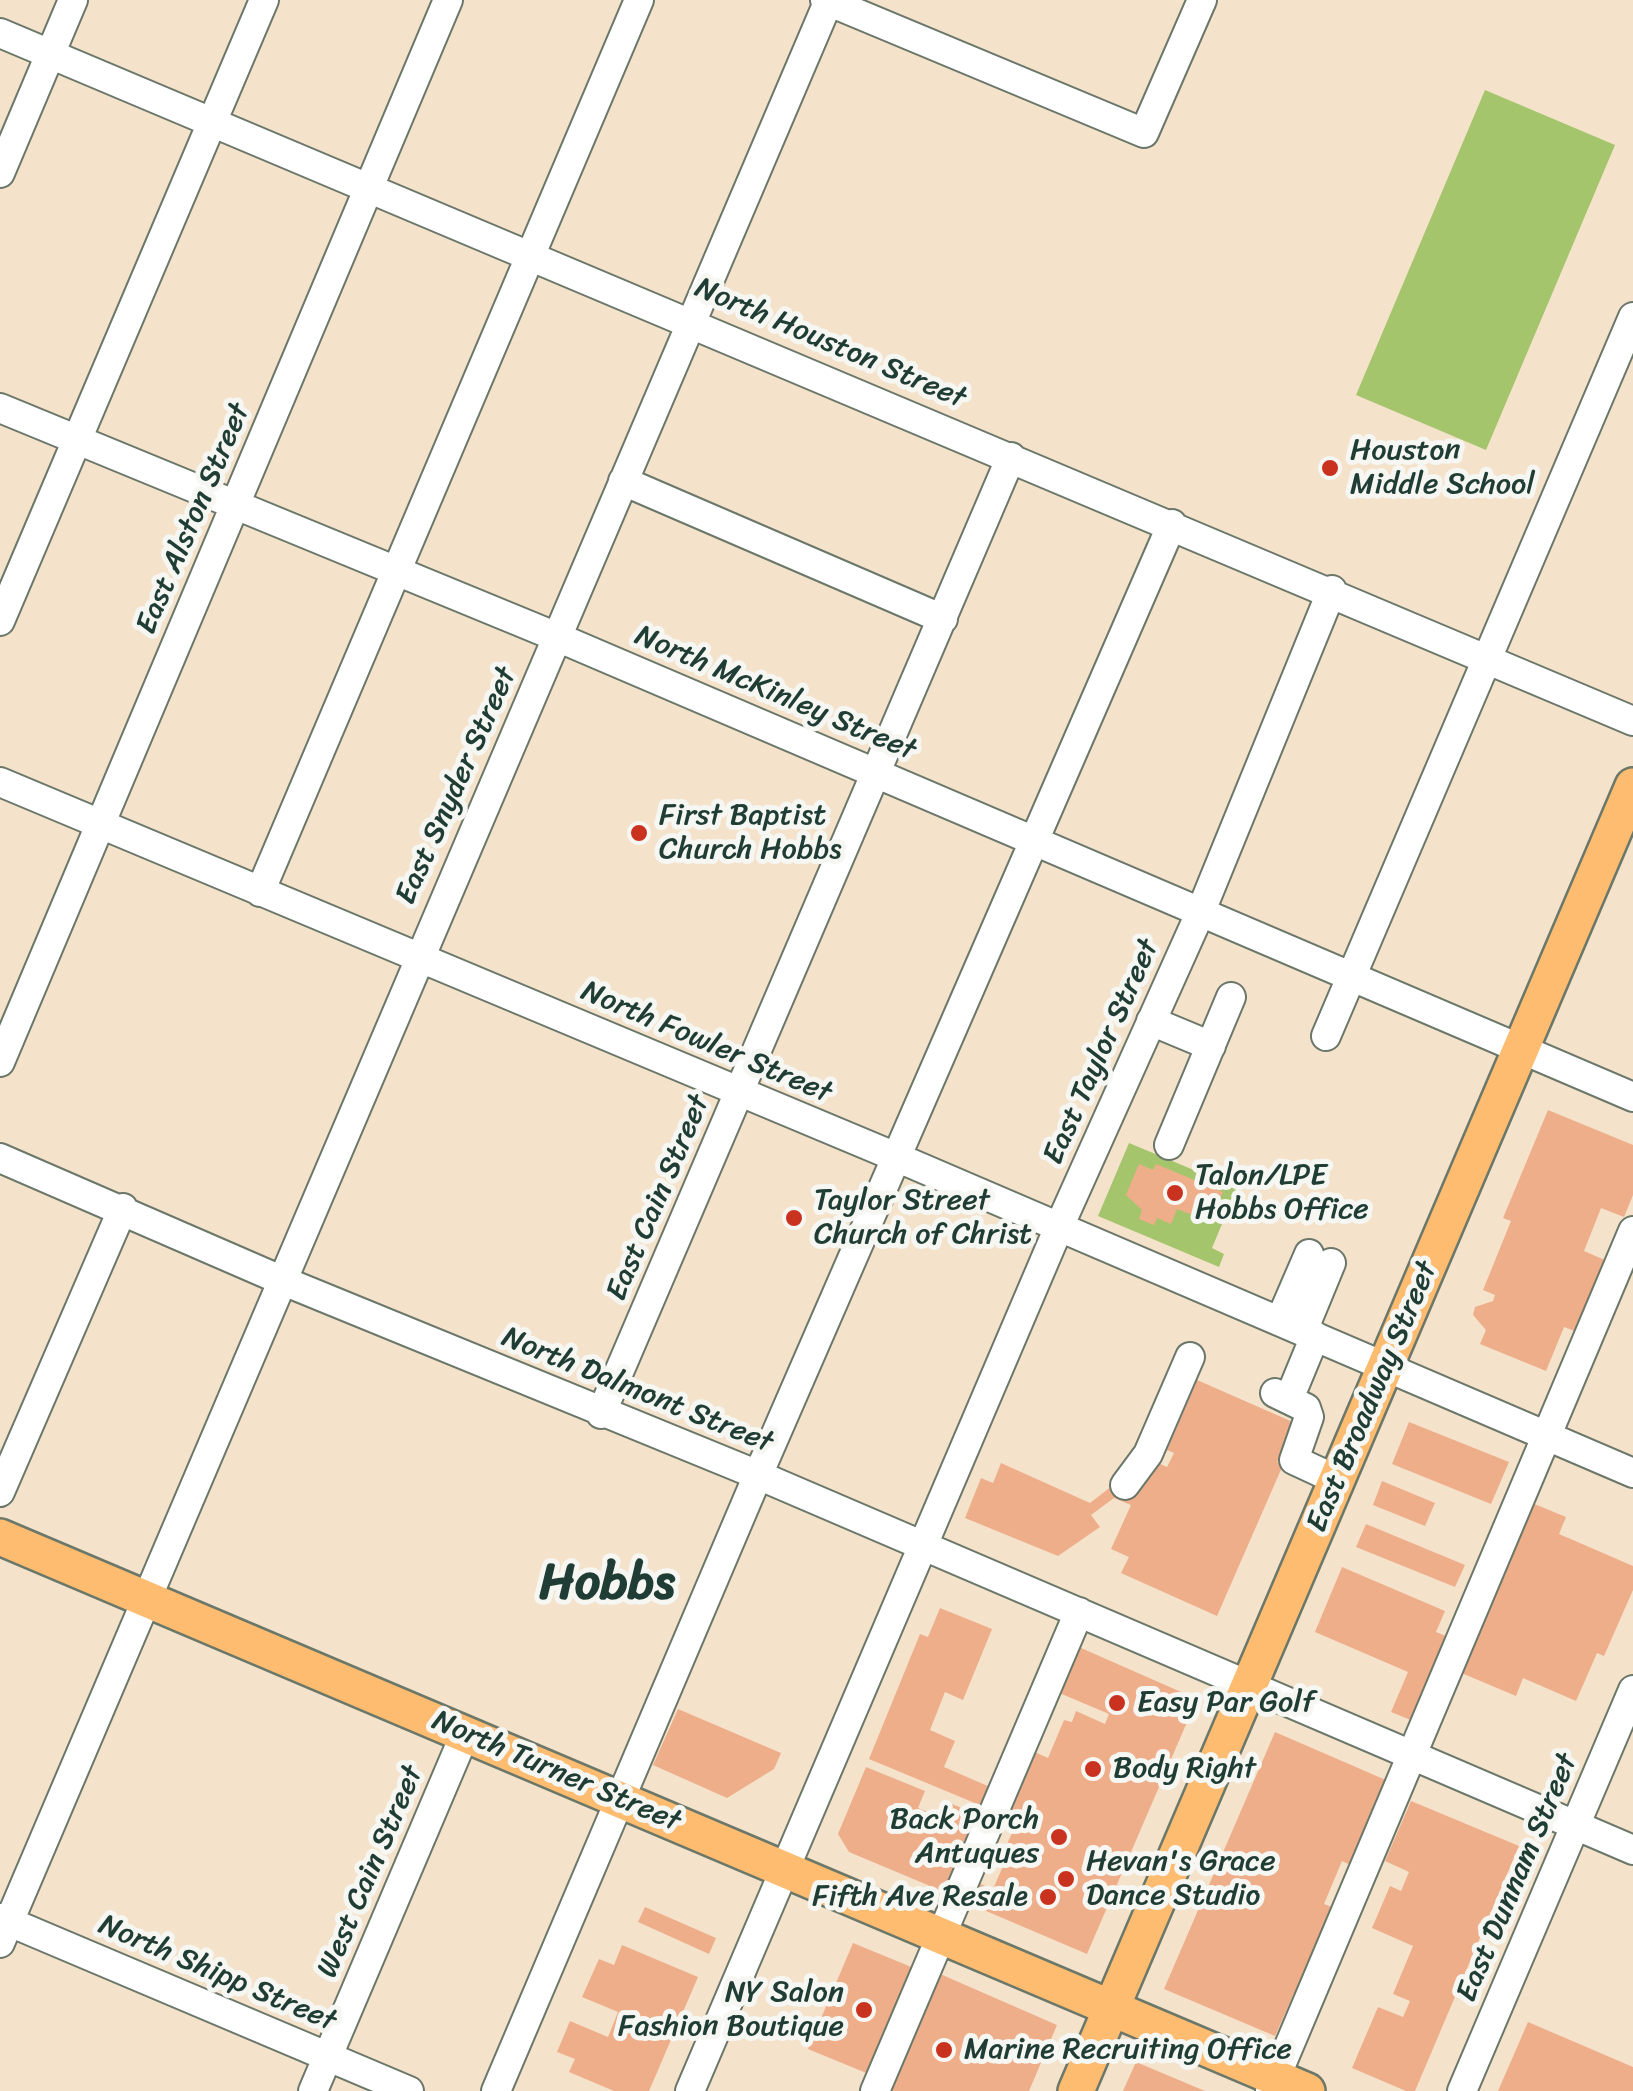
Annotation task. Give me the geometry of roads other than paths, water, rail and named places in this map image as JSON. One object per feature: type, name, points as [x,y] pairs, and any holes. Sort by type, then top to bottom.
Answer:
[{"type":"main road","name":"East Broadway Street","points":[[1076,2091],[1633,786]]},
{"type":"main road","name":"North Turner Street","points":[[0,1536],[1112,2007],[1284,2086]]},
{"type":"street","points":[[0,173],[73,0]]},
{"type":"street","points":[[0,621],[264,0]]},
{"type":"street","name":"East Alston Street","points":[[0,1062],[448,0]]},
{"type":"street","points":[[260,892],[639,0]]},
{"type":"street","points":[[827,0],[1144,134],[1202,0]]},
{"type":"street","name":"East Snyder Street","points":[[3,1927],[827,0]]},
{"type":"street","name":"North Houston Street","points":[[0,33],[1332,590],[1633,721]]},
{"type":"street","points":[[1326,1036],[1485,657],[1630,334]]},
{"type":"street","name":"North McKinley Street","points":[[0,408],[235,508],[557,637],[1633,1097]]},
{"type":"street","name":"East Cain Street","points":[[601,1414],[1011,456]]},
{"type":"street","points":[[623,482],[943,619]]},
{"type":"street","points":[[496,2091],[758,1474],[1172,524]]},
{"type":"street","name":"East Taylor Street","points":[[690,2091],[1059,1227],[1201,911],[1332,590]]},
{"type":"street","name":"North Fowler Street","points":[[0,782],[896,1157],[1633,1473]]},
{"type":"street","points":[[1169,1145],[1231,997]]},
{"type":"street","points":[[1151,1021],[1211,1046]]},
{"type":"street","name":"North Dalmont Street","points":[[0,1158],[601,1414],[758,1474],[1633,1850]]},
{"type":"street","points":[[0,1492],[122,1208]]},
{"type":"street","points":[[1284,2086],[1414,1756],[1633,1231]]},
{"type":"street","points":[[1318,1258],[1282,1396],[1306,1408],[1309,1417],[1294,1460],[1337,1480]]},
{"type":"street","points":[[1125,1485],[1148,1454],[1190,1357]]},
{"type":"street","points":[[875,2091],[1080,1612]]},
{"type":"street","name":"East Dunnam Street","points":[[1462,2091],[1633,1690]]},
{"type":"street","name":"West Cain Street","points":[[313,2091],[466,1734]]},
{"type":"street","name":"North Shipp Street","points":[[3,1927],[410,2091]]},
{"type":"place","name":"Houston Middle School","points":[[1330,468]]},
{"type":"place","name":"First Baptist Church Hobbs","points":[[639,833]]},
{"type":"place","name":"Talon/LPE Hobbs Office","points":[[1175,1193]]},
{"type":"place","name":"Taylor Street Church of Christ","points":[[794,1218]]},
{"type":"place","name":"Easy Par Golf","points":[[1117,1703]]},
{"type":"place","name":"Body Right","points":[[1093,1769]]},
{"type":"place","name":"Back Porch Antuques","points":[[1059,1837]]},
{"type":"place","name":"Hevan's Grace Dance Studio","points":[[1066,1879]]},
{"type":"place","name":"Fifth Ave Resale","points":[[1048,1897]]},
{"type":"place","name":"NY Salon Fashion Boutique","points":[[864,2010]]},
{"type":"place","name":"Marine Recruiting Office","points":[[944,2050]]},
{"type":"district","name":"Hobbs","points":[[607,1585]]}]
